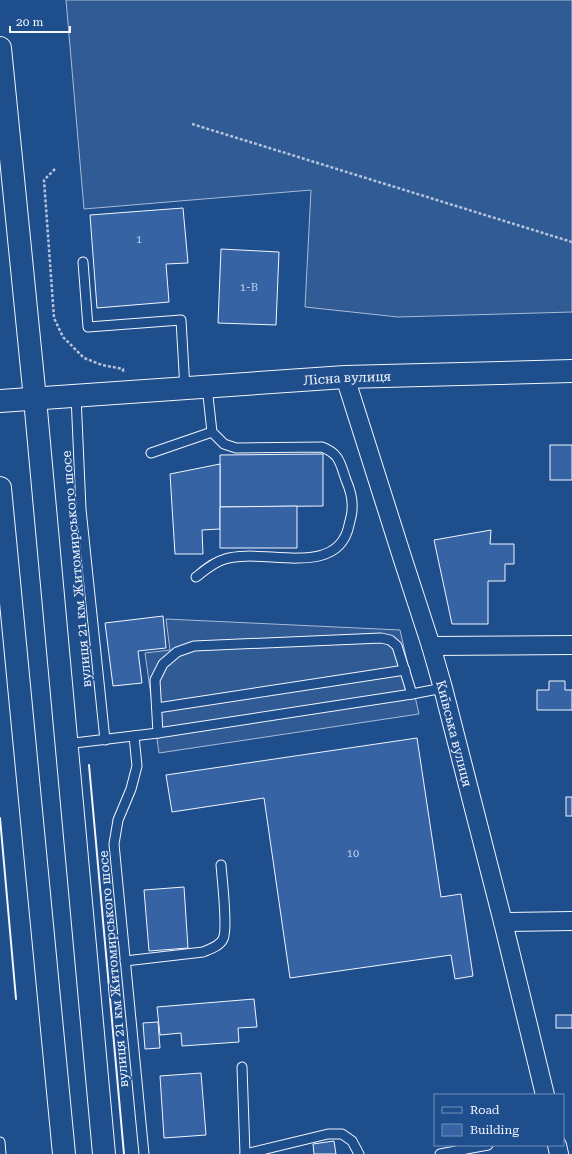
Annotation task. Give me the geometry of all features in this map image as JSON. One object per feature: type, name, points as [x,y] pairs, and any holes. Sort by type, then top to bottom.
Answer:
[{"type":"main road","points":[[0,48],[35,399],[104,1154]]},
{"type":"main road","name":"Лісна вулиця","points":[[0,401],[122,394],[345,377],[572,371]]},
{"type":"main road","points":[[0,488],[64,1154]]},
{"type":"street","name":"Київська вулиця","points":[[345,377],[443,688],[503,922],[545,1094]]},
{"type":"street","points":[[431,646],[572,645]]},
{"type":"street","points":[[503,922],[572,921]]},
{"type":"lane","points":[[83,262],[88,326],[181,320],[185,389]]},
{"type":"lane","points":[[196,577],[212,565],[225,559],[238,556],[309,558],[327,554],[340,545],[348,530],[352,509],[350,488],[340,461],[332,451],[322,447],[236,448],[224,444],[212,432],[207,387]]},
{"type":"lane","name":"вулиця 21 км Житомирського шосе","points":[[76,396],[81,510],[105,740]]},
{"type":"lane","points":[[152,453],[212,432]]},
{"type":"lane","points":[[158,733],[156,680],[163,664],[176,652],[194,646],[381,638],[390,640],[397,646],[412,694]]},
{"type":"lane","points":[[157,708],[405,670]]},
{"type":"lane","points":[[66,744],[158,733],[443,688]]},
{"type":"lane","name":"вулиця 21 км Житомирського шосе","points":[[134,736],[137,766],[131,789],[118,820],[114,844],[144,1154]]},
{"type":"lane","points":[[125,960],[203,952],[215,948],[224,939],[225,924],[221,865]]},
{"type":"lane","points":[[242,1067],[245,1154],[328,1134],[342,1134],[352,1141],[359,1154]]},
{"type":"lane","points":[[0,1142],[1,1154]]},
{"type":"lane","points":[[440,1154],[483,1146]]},
{"type":"path","points":[[192,124],[572,242]]},
{"type":"path","points":[[55,169],[44,180],[54,318],[63,336],[84,358],[102,365],[123,368],[122,394]]},
{"type":"shaded area","points":[[66,0],[572,0],[572,312],[398,317],[305,307],[311,190],[84,209]]},
{"type":"shaded area","points":[[166,619],[400,630],[419,714],[159,753],[145,653],[170,650]]},
{"type":"building","points":[[183,208],[188,263],[166,264],[169,302],[97,308],[90,215]]},
{"type":"building","points":[[221,249],[279,252],[276,325],[218,323]]},
{"type":"building","points":[[550,445],[572,445],[572,480],[550,480]]},
{"type":"building","points":[[323,454],[323,506],[220,507],[220,455]]},
{"type":"building","points":[[220,464],[220,529],[202,530],[203,554],[175,554],[170,474]]},
{"type":"building","points":[[297,506],[297,548],[220,548],[220,507]]},
{"type":"building","points":[[491,530],[490,544],[514,544],[514,564],[505,564],[505,581],[488,581],[488,624],[452,624],[434,540]]},
{"type":"building","points":[[163,616],[166,648],[138,651],[142,683],[113,686],[105,623]]},
{"type":"building","points":[[549,681],[565,681],[565,690],[572,690],[572,710],[537,710],[537,690],[549,690]]},
{"type":"building","points":[[417,738],[441,897],[461,894],[473,976],[455,979],[451,955],[290,978],[264,798],[172,812],[166,775]]},
{"type":"building","points":[[566,797],[572,797],[572,816],[566,816]]},
{"type":"building","points":[[184,887],[188,948],[149,951],[144,890]]},
{"type":"building","points":[[254,999],[257,1027],[238,1028],[239,1042],[182,1046],[181,1033],[160,1035],[157,1007]]},
{"type":"building","points":[[556,1015],[572,1015],[572,1028],[556,1028]]},
{"type":"building","points":[[158,1022],[160,1048],[145,1049],[143,1023]]},
{"type":"building","points":[[201,1073],[206,1135],[164,1138],[160,1076]]},
{"type":"building","points":[[334,1141],[336,1154],[314,1154],[313,1144]]},
{"type":"wall","points":[[89,765],[124,1154]]},
{"type":"wall","points":[[0,818],[16,999]]}]
